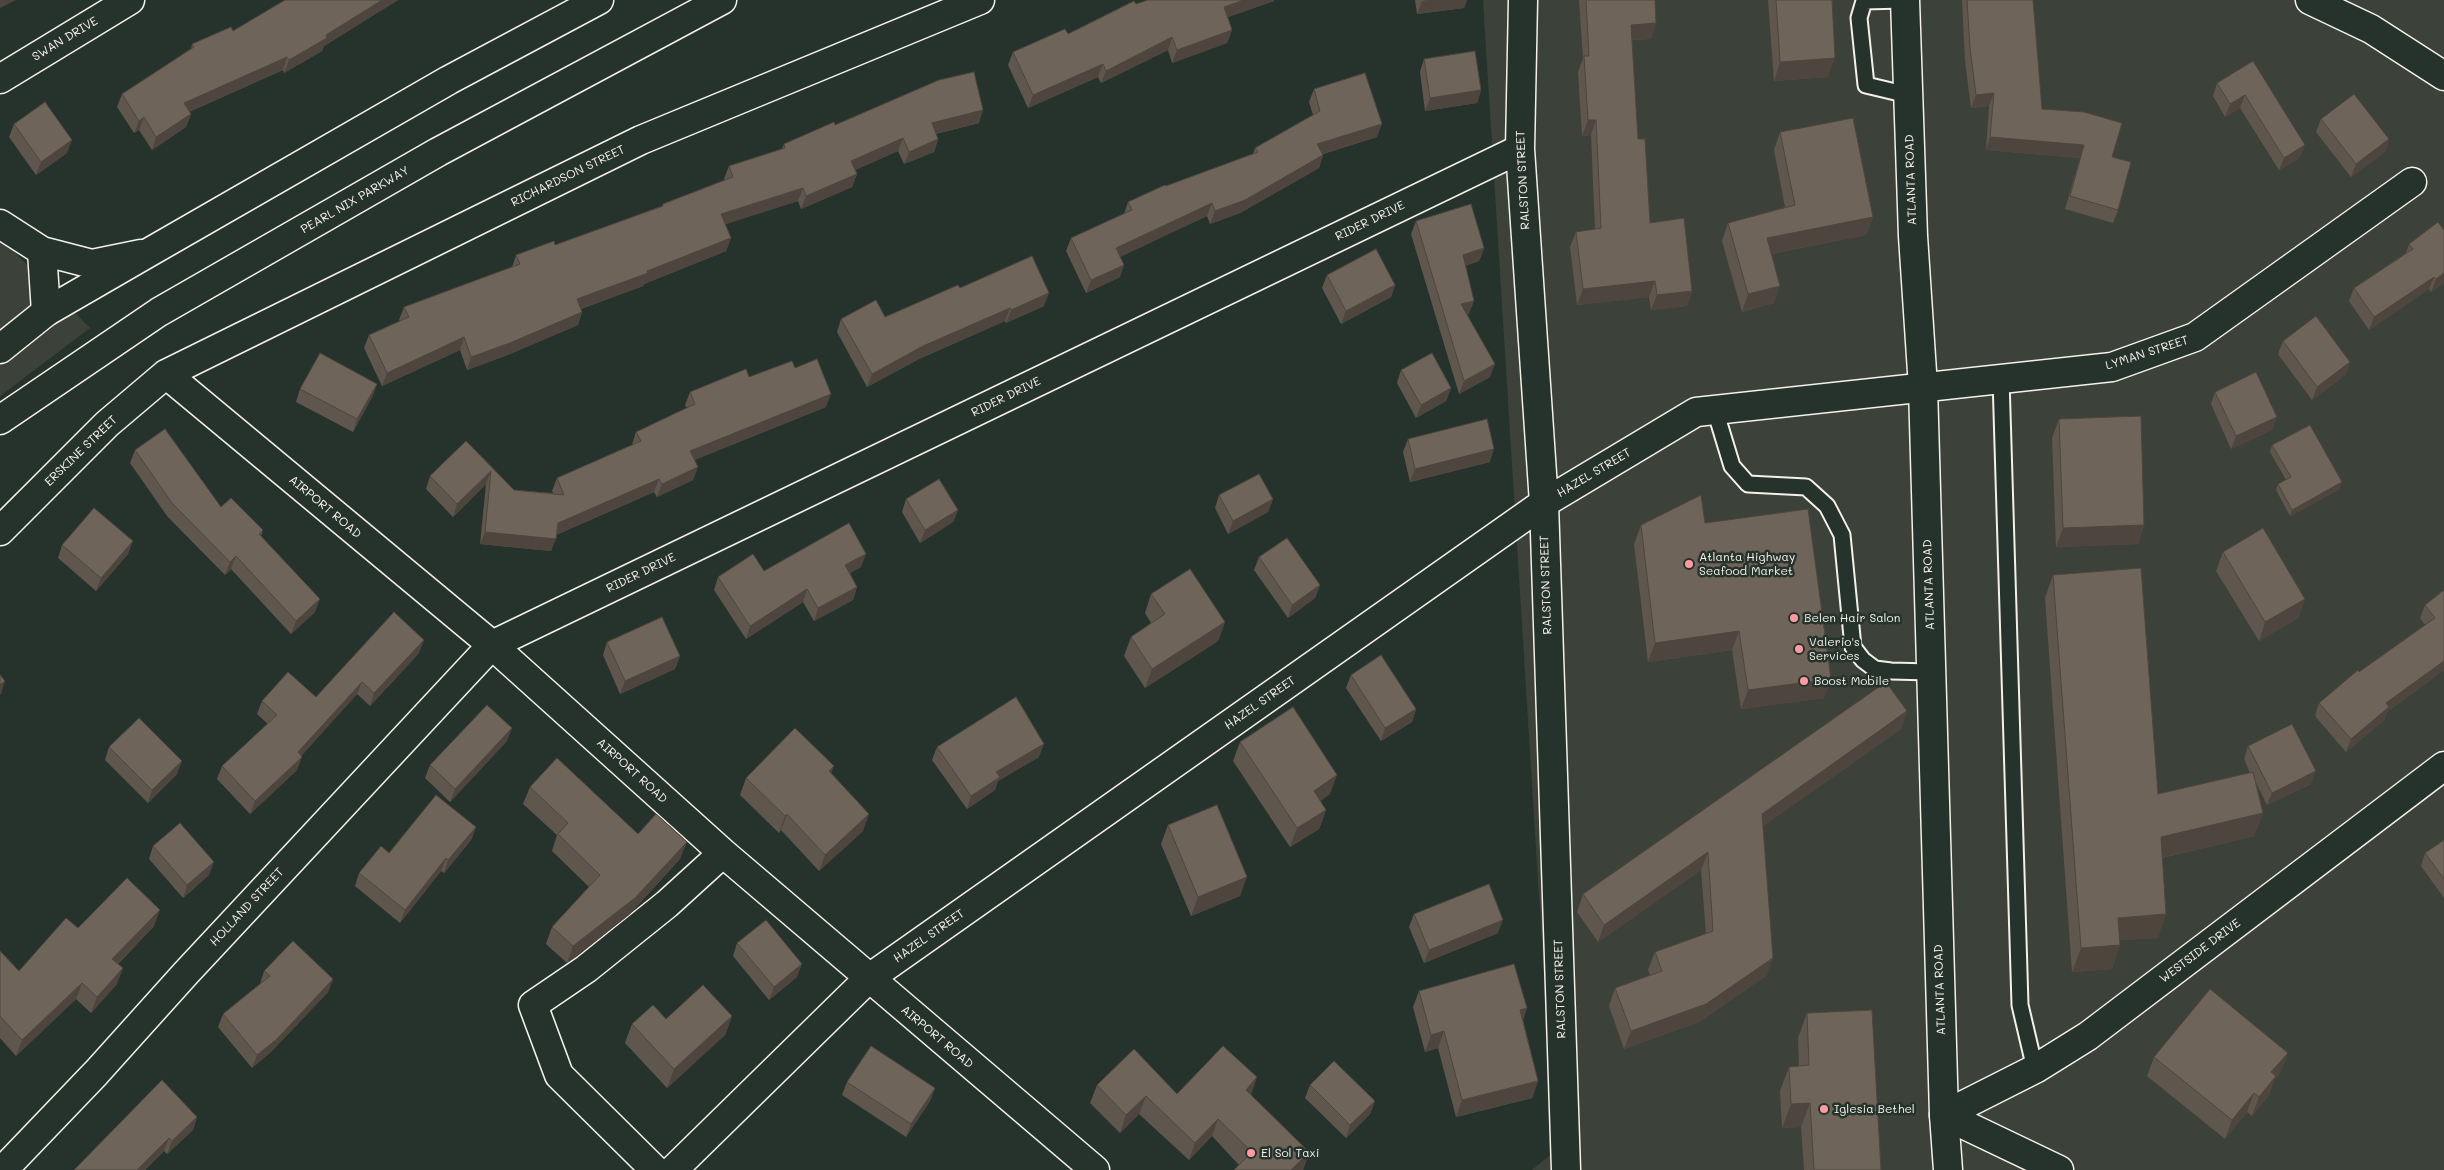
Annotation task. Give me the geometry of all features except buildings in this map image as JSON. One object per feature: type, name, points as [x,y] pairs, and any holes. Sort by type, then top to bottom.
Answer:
[{"type":"street","name":"SWAN DRIVE","points":[[0,79],[130,0]]},
{"type":"street","points":[[0,349],[46,312],[449,80],[599,0]]},
{"type":"street","name":"PEARL NIX PARKWAY","points":[[0,420],[159,312],[438,152],[722,0]]},
{"type":"street","name":"RICHARDSON STREET","points":[[166,374],[641,140],[980,0]]},
{"type":"street","name":"RALSTON STREET","points":[[1522,0],[1520,149],[1544,503],[1566,1170]]},
{"type":"street","name":"ATLANTA ROAD","points":[[1904,0],[1913,236],[1923,387],[1944,1115],[1948,1170]]},
{"type":"street","points":[[2310,0],[2371,29],[2444,76]]},
{"type":"street","name":"RIDER DRIVE","points":[[492,645],[1520,149]]},
{"type":"street","name":"LYMAN STREET","points":[[1923,387],[2112,367],[2195,337],[2412,182]]},
{"type":"street","points":[[0,224],[42,251],[92,264],[148,253]]},
{"type":"street","points":[[42,251],[46,312]]},
{"type":"street","name":"ERSKINE STREET","points":[[0,531],[107,424],[166,374]]},
{"type":"street","name":"AIRPORT ROAD","points":[[166,374],[492,645],[723,854],[868,979],[1096,1170]]},
{"type":"street","name":"HAZEL STREET","points":[[673,1170],[868,979],[1544,503],[1696,412],[1923,387]]},
{"type":"street","name":"HOLLAND STREET","points":[[2,1170],[96,1073],[186,972],[492,645]]},
{"type":"street","name":"WESTSIDE DRIVE","points":[[1944,1115],[2035,1069],[2088,1036],[2444,766]]},
{"type":"street","points":[[655,1170],[559,1076],[533,1006],[594,963],[667,904],[723,854]]},
{"type":"street","points":[[1944,1115],[2059,1170]]},
{"type":"lane","points":[[1904,0],[1864,1],[1859,18],[1866,86],[1908,95]]},
{"type":"lane","points":[[2001,378],[2020,1005],[2035,1069]]},
{"type":"lane","points":[[1715,410],[1732,466],[1748,484],[1806,487],[1827,506],[1842,535],[1853,646],[1863,660],[1876,669],[1931,672]]},
{"type":"shaded area","points":[[1483,0],[2444,0],[2444,1170],[1532,1170],[1555,1151]]},
{"type":"shaded area","points":[[0,238],[90,328],[0,396]]},
{"type":"place","name":"Atlanta Highway Seafood Market","points":[[1689,564]]},
{"type":"place","name":"Belen Hair Salon","points":[[1794,618]]},
{"type":"place","name":"Valerio's Services","points":[[1799,649]]},
{"type":"place","name":"Boost Mobile","points":[[1804,681]]},
{"type":"place","name":"Iglesia Bethel","points":[[1824,1109]]},
{"type":"place","name":"El Sol Taxi","points":[[1251,1153]]}]
